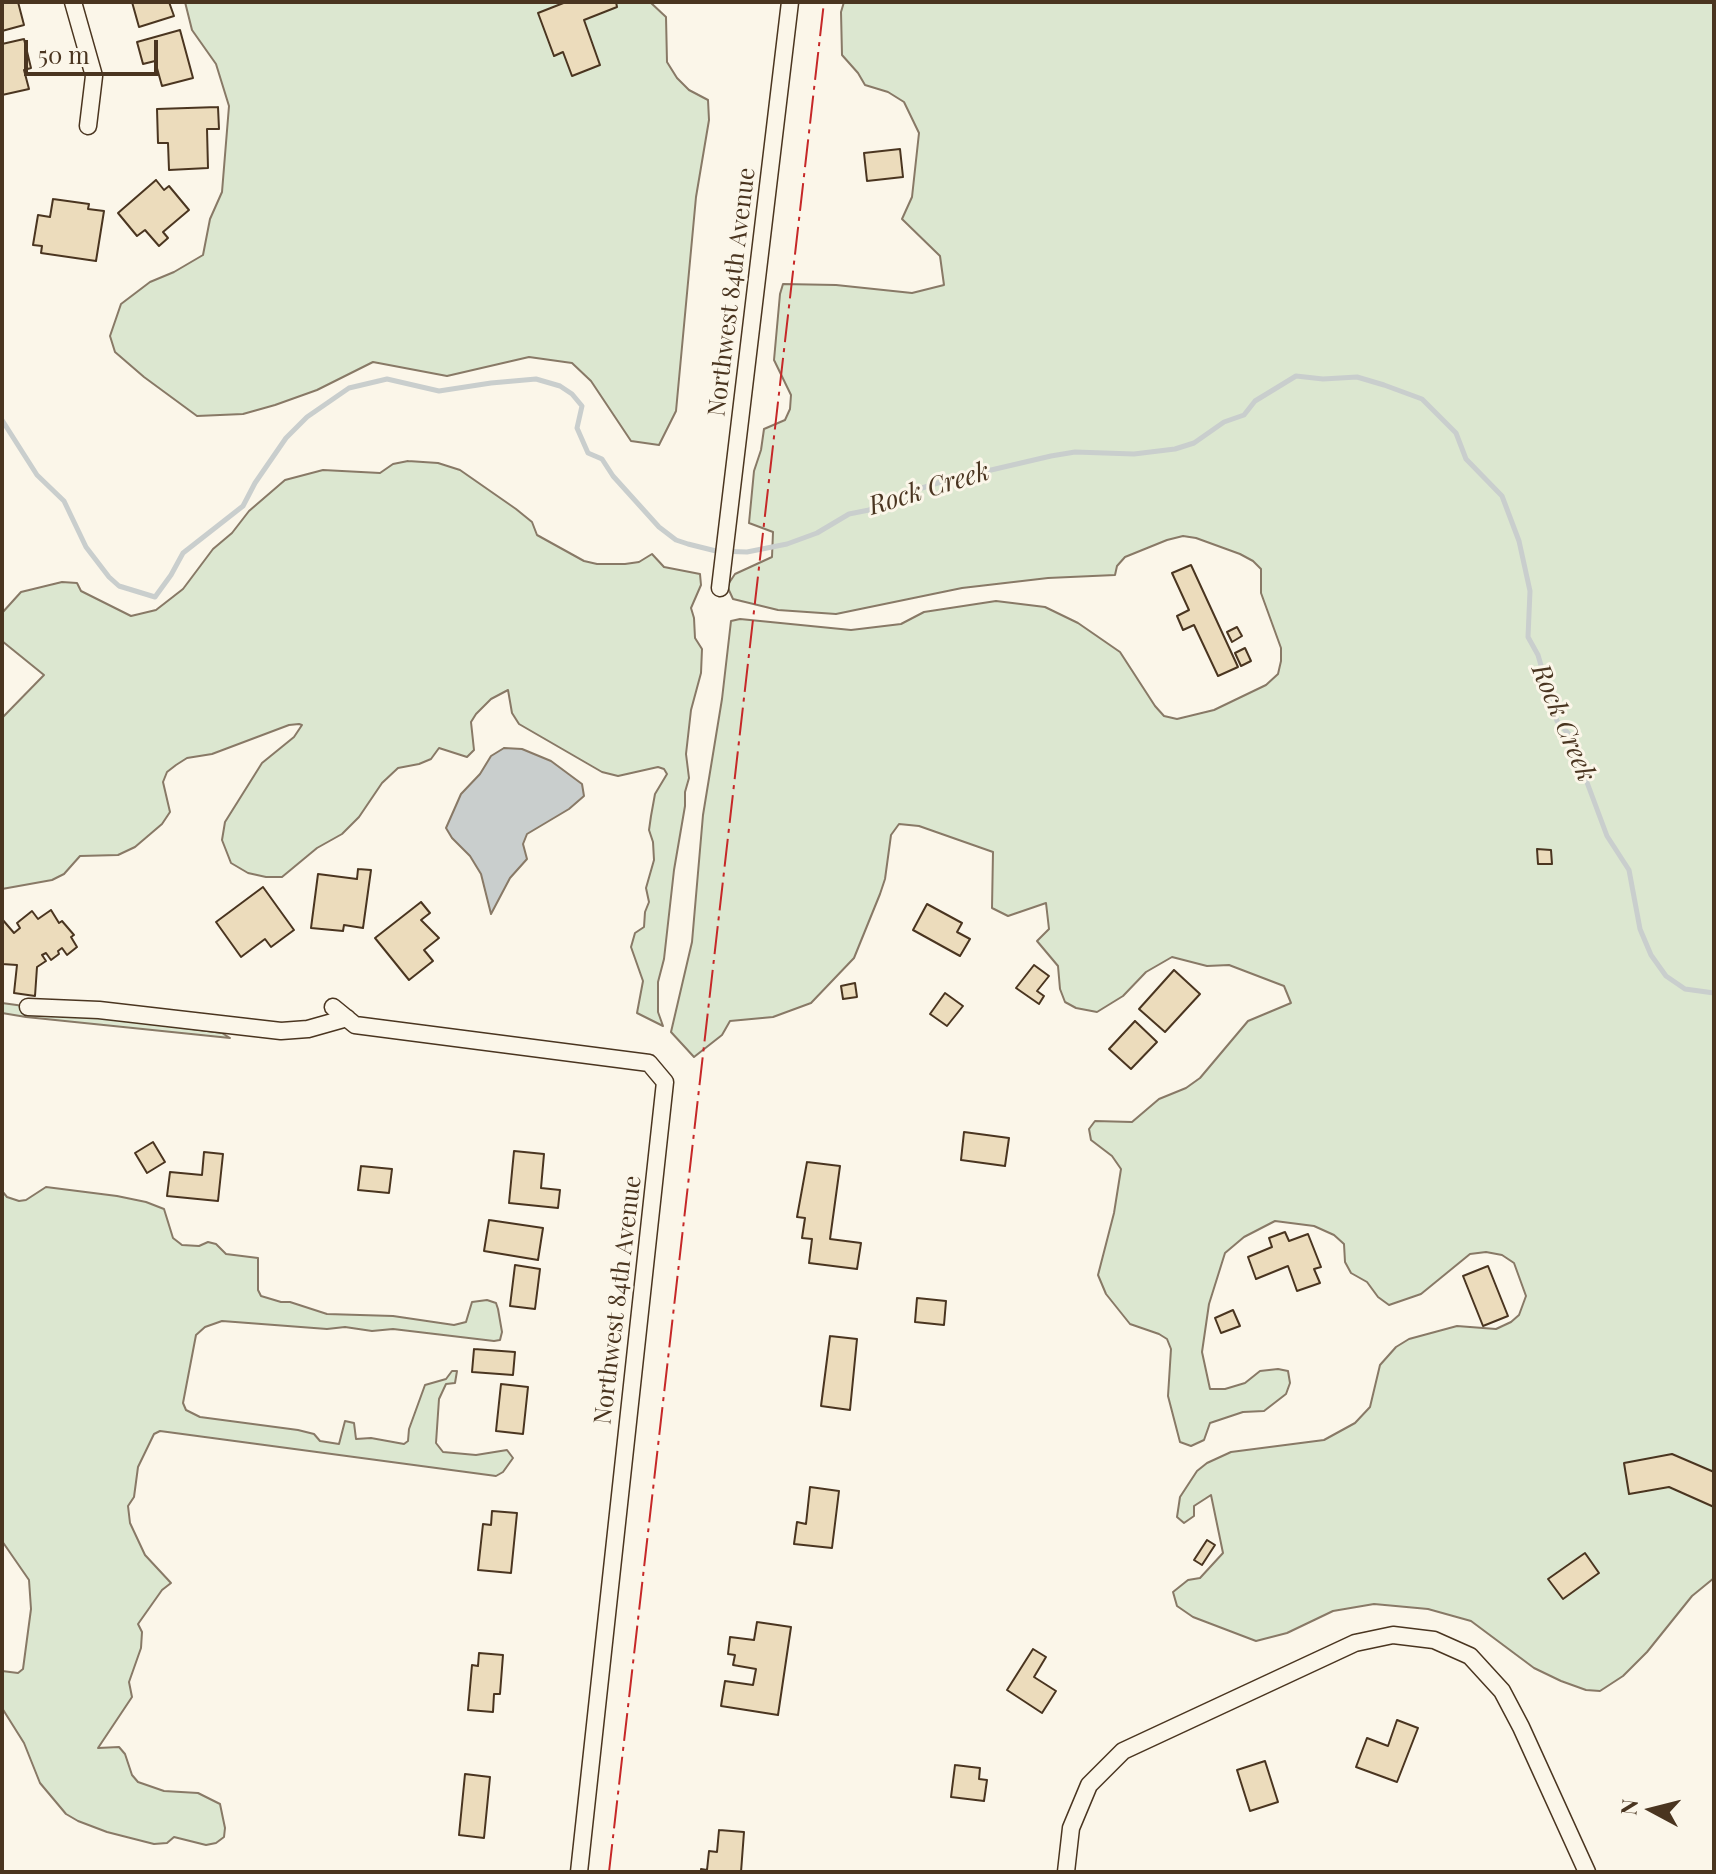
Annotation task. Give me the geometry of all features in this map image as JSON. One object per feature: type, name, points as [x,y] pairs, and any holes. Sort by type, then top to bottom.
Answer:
[{"type":"street","points":[[73,2],[94,76],[88,126]]},
{"type":"street","name":"Northwest 84th Avenue","points":[[722,580],[790,2]]},
{"type":"street","points":[[28,1007],[99,1010],[281,1031],[308,1029],[347,1018]]},
{"type":"street","name":"Northwest 84th Avenue","points":[[333,1007],[355,1025],[649,1063],[665,1082],[579,1872]]},
{"type":"street","points":[[1066,1872],[1071,1828],[1089,1785],[1123,1751],[1355,1643],[1393,1635],[1434,1640],[1470,1656],[1502,1691],[1587,1872]]},
{"type":"green space","points":[[185,2],[650,2],[666,17],[667,62],[689,90],[708,100],[709,120],[696,197],[676,411],[659,445],[631,441],[591,381],[572,363],[529,357],[447,376],[373,362],[317,390],[275,405],[243,414],[197,416],[115,352],[110,336],[121,304],[150,282],[203,255],[210,219],[222,192],[229,106],[216,64],[192,30]]},
{"type":"green space","points":[[844,2],[1714,2],[1714,1578],[1692,1596],[1647,1652],[1623,1676],[1600,1691],[1586,1690],[1561,1681],[1534,1668],[1471,1621],[1428,1609],[1374,1604],[1333,1611],[1287,1633],[1256,1641],[1193,1617],[1177,1606],[1173,1592],[1188,1580],[1200,1578],[1223,1553],[1211,1495],[1194,1506],[1194,1516],[1184,1523],[1177,1517],[1180,1497],[1197,1471],[1231,1452],[1324,1440],[1355,1423],[1370,1407],[1380,1365],[1396,1347],[1409,1339],[1457,1326],[1496,1329],[1519,1315],[1526,1296],[1514,1263],[1502,1255],[1486,1252],[1470,1254],[1421,1294],[1389,1305],[1378,1297],[1367,1282],[1351,1273],[1345,1262],[1344,1244],[1334,1235],[1314,1226],[1275,1221],[1244,1237],[1225,1253],[1209,1304],[1202,1352],[1210,1389],[1225,1389],[1245,1383],[1260,1371],[1278,1369],[1288,1371],[1290,1383],[1286,1394],[1264,1411],[1243,1412],[1210,1423],[1204,1440],[1191,1446],[1180,1442],[1168,1396],[1171,1349],[1167,1339],[1130,1324],[1106,1294],[1098,1275],[1114,1213],[1121,1169],[1112,1156],[1091,1140],[1089,1129],[1095,1121],[1132,1122],[1159,1099],[1186,1088],[1200,1078],[1248,1021],[1291,1003],[1284,986],[1229,965],[1207,966],[1172,957],[1146,972],[1123,996],[1097,1012],[1076,1008],[1065,1002],[1060,989],[1058,966],[1037,941],[1049,929],[1046,903],[1008,916],[992,908],[993,852],[919,826],[899,824],[891,835],[880,894],[854,958],[811,1003],[773,1017],[730,1021],[722,1035],[694,1057],[671,1032],[692,942],[703,815],[731,621],[740,619],[851,630],[901,624],[924,612],[996,601],[1045,607],[1078,623],[1120,652],[1155,706],[1164,716],[1177,719],[1214,710],[1266,685],[1278,674],[1281,661],[1281,648],[1261,593],[1261,569],[1240,554],[1183,536],[1125,557],[1117,566],[1115,575],[1048,578],[962,588],[836,614],[778,610],[733,599],[727,586],[735,574],[772,557],[773,532],[749,523],[754,471],[764,429],[785,420],[790,409],[791,395],[774,360],[783,284],[836,285],[912,293],[944,285],[940,256],[902,219],[912,197],[919,133],[904,102],[888,92],[865,85],[842,55],[841,12]]},
{"type":"green space","points":[[408,461],[438,463],[460,470],[532,522],[537,535],[584,561],[625,564],[639,562],[652,554],[664,567],[700,574],[701,585],[691,608],[695,638],[702,649],[701,673],[691,710],[686,754],[689,778],[664,959],[658,982],[658,1012],[663,1026],[637,1013],[643,981],[631,947],[635,933],[644,927],[649,902],[646,888],[654,860],[649,830],[651,816],[655,794],[667,774],[658,767],[618,776],[602,772],[519,724],[512,713],[508,690],[491,699],[471,722],[474,750],[467,757],[439,748],[431,759],[398,768],[382,783],[359,817],[342,834],[317,848],[282,877],[248,873],[231,863],[222,840],[225,822],[262,763],[294,737],[302,725],[299,724],[212,754],[187,758],[176,765],[167,772],[163,782],[170,812],[162,824],[135,847],[118,855],[80,856],[64,874],[52,880],[2,889],[2,718],[44,675],[2,641],[2,613],[21,592],[62,582],[77,583],[81,591],[131,616],[156,610],[183,589],[213,549],[232,533],[249,511],[285,480],[323,470],[380,473],[393,464]]},
{"type":"green space","points":[[2,1003],[222,1033],[230,1038],[26,1017],[2,1013]]},
{"type":"green space","points":[[46,1187],[117,1196],[164,1209],[173,1238],[182,1245],[199,1246],[208,1242],[216,1244],[226,1254],[258,1258],[258,1290],[261,1296],[281,1302],[327,1314],[393,1316],[454,1325],[466,1322],[472,1302],[487,1300],[496,1303],[498,1309],[502,1332],[500,1340],[494,1341],[393,1329],[327,1329],[222,1321],[205,1327],[196,1335],[183,1403],[186,1410],[200,1417],[298,1430],[314,1434],[320,1441],[339,1444],[345,1421],[354,1423],[356,1439],[371,1438],[404,1444],[408,1441],[409,1429],[425,1385],[446,1379],[452,1371],[457,1371],[455,1383],[446,1384],[439,1399],[436,1443],[443,1452],[476,1455],[507,1450],[513,1458],[496,1476],[160,1431],[154,1434],[138,1467],[134,1497],[128,1506],[130,1523],[145,1555],[171,1583],[162,1590],[138,1624],[142,1632],[141,1648],[129,1682],[132,1697],[98,1748],[119,1747],[138,1782],[164,1791],[198,1793],[220,1804],[225,1828],[224,1837],[216,1843],[206,1845],[174,1837],[167,1843],[154,1844],[107,1832],[66,1814],[40,1783],[24,1743],[2,1708],[2,1671],[18,1673],[23,1669],[31,1609],[29,1580],[2,1541],[2,1191],[7,1197],[19,1201]]},
{"type":"shaded area","points":[[504,748],[522,749],[551,761],[582,784],[584,796],[569,809],[527,834],[523,844],[527,859],[510,878],[491,914],[481,874],[446,828],[461,794],[480,774],[491,756]]},
{"type":"building","points":[[2,2],[18,2],[24,25],[2,31]]},
{"type":"building","points":[[132,2],[169,2],[174,16],[139,27]]},
{"type":"building","points":[[566,2],[616,2],[617,7],[584,20],[600,65],[572,76],[563,52],[554,56],[538,13]]},
{"type":"building","points":[[180,30],[193,78],[162,86],[155,61],[143,64],[137,42]]},
{"type":"building","points":[[24,39],[31,68],[24,70],[29,89],[2,95],[2,44]]},
{"type":"building","points":[[218,107],[219,129],[207,129],[208,168],[169,170],[168,143],[158,143],[157,109]]},
{"type":"building","points":[[900,149],[903,177],[867,181],[864,153]]},
{"type":"building","points":[[156,180],[164,190],[169,186],[189,210],[163,232],[168,238],[159,246],[145,230],[137,236],[118,213]]},
{"type":"building","points":[[53,199],[89,204],[88,209],[104,211],[96,261],[41,253],[42,246],[33,245],[38,215],[50,217]]},
{"type":"building","points":[[1191,565],[1238,667],[1218,676],[1194,625],[1183,630],[1177,616],[1189,610],[1172,573]]},
{"type":"building","points":[[1237,627],[1242,636],[1232,642],[1227,632]]},
{"type":"building","points":[[1245,648],[1251,661],[1241,666],[1235,653]]},
{"type":"building","points":[[1537,849],[1551,850],[1552,864],[1538,864]]},
{"type":"building","points":[[358,869],[371,870],[363,928],[344,925],[343,931],[311,928],[318,874],[357,879]]},
{"type":"building","points":[[263,887],[294,930],[271,947],[265,939],[241,957],[216,922]]},
{"type":"building","points":[[421,902],[430,913],[421,920],[439,938],[424,950],[433,961],[409,980],[375,938]]},
{"type":"building","points":[[927,904],[962,923],[957,932],[970,939],[960,956],[913,930]]},
{"type":"building","points":[[51,910],[59,923],[62,921],[74,935],[71,937],[77,947],[67,955],[62,948],[51,960],[46,953],[42,955],[46,961],[37,967],[35,996],[14,993],[17,965],[2,964],[2,919],[14,933],[20,928],[17,923],[32,911],[38,919]]},
{"type":"building","points":[[1034,965],[1049,976],[1037,991],[1044,996],[1039,1004],[1016,988]]},
{"type":"building","points":[[1174,970],[1200,994],[1165,1032],[1139,1009]]},
{"type":"building","points":[[855,983],[857,997],[843,999],[841,986]]},
{"type":"building","points":[[945,993],[963,1006],[947,1026],[930,1014]]},
{"type":"building","points":[[1135,1021],[1157,1042],[1131,1069],[1109,1049]]},
{"type":"building","points":[[964,1132],[1009,1138],[1005,1166],[961,1160]]},
{"type":"building","points":[[153,1142],[165,1162],[147,1173],[135,1153]]},
{"type":"building","points":[[514,1151],[544,1154],[541,1188],[560,1190],[558,1208],[509,1203]]},
{"type":"building","points":[[204,1152],[223,1154],[218,1201],[167,1196],[170,1172],[202,1175]]},
{"type":"building","points":[[807,1162],[840,1166],[830,1239],[861,1243],[857,1269],[809,1263],[812,1239],[802,1238],[805,1218],[797,1217]]},
{"type":"building","points":[[361,1166],[392,1169],[389,1193],[358,1190]]},
{"type":"building","points":[[489,1220],[543,1228],[538,1260],[484,1251]]},
{"type":"building","points":[[1285,1232],[1289,1241],[1308,1234],[1321,1267],[1314,1269],[1320,1283],[1297,1291],[1288,1266],[1256,1279],[1248,1257],[1272,1247],[1269,1238]]},
{"type":"building","points":[[515,1265],[540,1269],[535,1309],[510,1306]]},
{"type":"building","points":[[1488,1266],[1508,1316],[1483,1326],[1463,1276]]},
{"type":"building","points":[[917,1298],[946,1301],[944,1325],[915,1322]]},
{"type":"building","points":[[1233,1310],[1240,1326],[1221,1333],[1215,1318]]},
{"type":"building","points":[[830,1336],[857,1339],[850,1410],[821,1406]]},
{"type":"building","points":[[474,1349],[515,1352],[513,1375],[472,1372]]},
{"type":"building","points":[[501,1384],[528,1387],[523,1434],[496,1431]]},
{"type":"building","points":[[1672,1454],[1714,1472],[1714,1507],[1669,1487],[1629,1494],[1624,1463]]},
{"type":"building","points":[[810,1487],[839,1491],[832,1548],[794,1544],[797,1522],[806,1524]]},
{"type":"building","points":[[492,1511],[517,1513],[511,1573],[478,1570],[483,1524],[491,1525]]},
{"type":"building","points":[[1207,1540],[1215,1545],[1202,1565],[1194,1560]]},
{"type":"building","points":[[1585,1553],[1599,1573],[1563,1599],[1548,1579]]},
{"type":"building","points":[[757,1622],[791,1627],[778,1715],[721,1706],[725,1681],[753,1685],[756,1669],[733,1665],[735,1655],[728,1654],[730,1637],[754,1640]]},
{"type":"building","points":[[1033,1649],[1046,1657],[1034,1677],[1056,1691],[1042,1713],[1007,1690]]},
{"type":"building","points":[[479,1653],[503,1655],[500,1694],[494,1694],[493,1712],[468,1710],[472,1665],[478,1666]]},
{"type":"building","points":[[1397,1720],[1418,1728],[1397,1782],[1356,1767],[1367,1738],[1388,1746]]},
{"type":"building","points":[[1265,1761],[1278,1802],[1250,1811],[1237,1770]]},
{"type":"building","points":[[955,1765],[980,1768],[979,1779],[987,1780],[984,1801],[951,1797]]},
{"type":"building","points":[[465,1774],[490,1777],[484,1838],[459,1835]]},
{"type":"building","points":[[719,1830],[744,1832],[741,1872],[701,1872],[701,1869],[707,1870],[709,1851],[717,1852]]},
{"type":"waterway","name":"Rock Creek","points":[[2,420],[37,475],[64,501],[86,547],[109,577],[119,586],[155,597],[183,553],[243,506],[286,438],[307,417],[349,388],[387,379],[439,391],[536,379],[560,386],[582,406],[577,428],[588,453],[602,459],[613,476],[659,527],[676,540],[688,544],[716,551],[747,552],[787,544],[817,533],[849,514],[869,510],[884,500],[944,481],[1075,452],[1134,454],[1175,449],[1194,443],[1224,422],[1244,415],[1255,401],[1296,376],[1323,379],[1357,377],[1384,385],[1422,399],[1456,433],[1466,459],[1502,496],[1519,541],[1530,591],[1528,637],[1538,655],[1557,721],[1575,741],[1607,836],[1629,870],[1640,929],[1651,955],[1666,976],[1685,989],[1714,993]]},
{"type":"power","points":[[609,1872],[824,2]]}]
